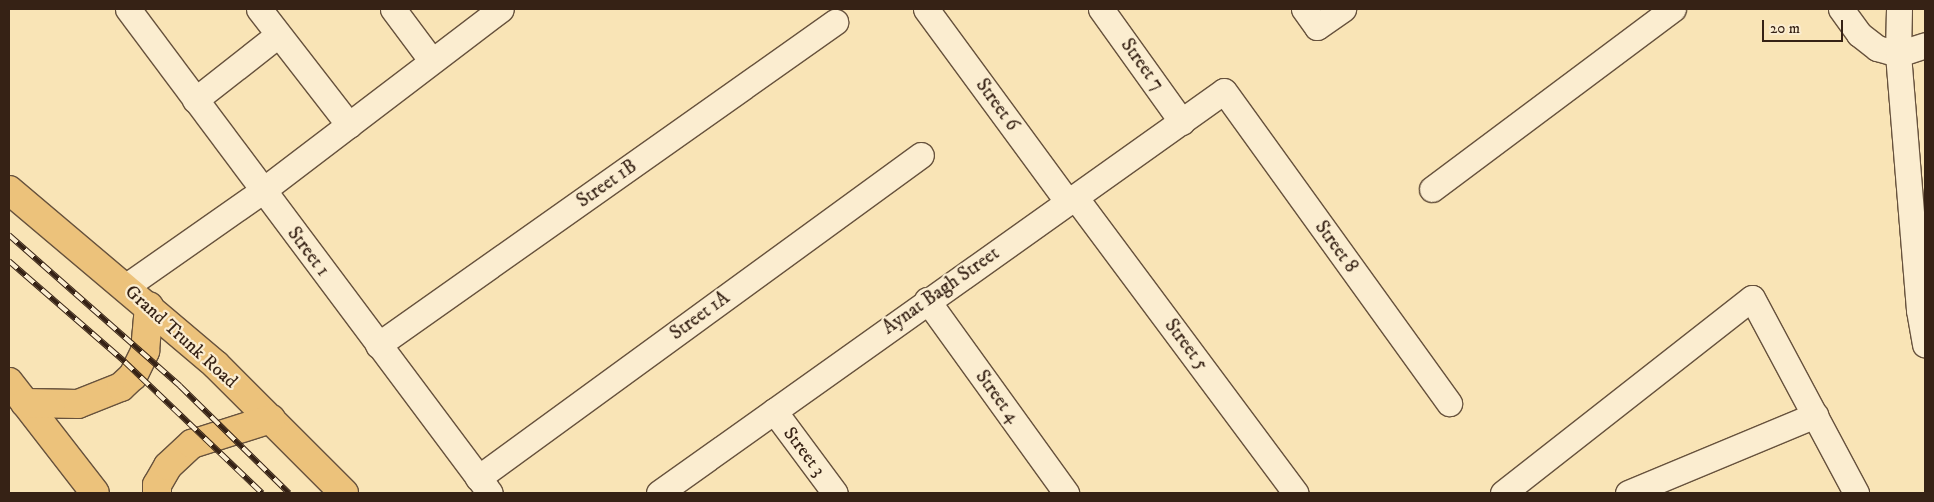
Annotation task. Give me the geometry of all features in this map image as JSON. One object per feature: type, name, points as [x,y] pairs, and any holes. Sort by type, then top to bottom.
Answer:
[{"type":"main road","name":"Grand Trunk Road","points":[[9,190],[149,306],[271,419],[344,493]]},
{"type":"main road","points":[[25,403],[78,404],[121,387],[133,376],[144,351],[149,306]]},
{"type":"main road","points":[[9,382],[95,493]]},
{"type":"main road","points":[[157,493],[157,484],[168,466],[192,444],[271,419]]},
{"type":"street","name":"Street 1","points":[[128,9],[484,486]]},
{"type":"street","points":[[259,9],[348,125]]},
{"type":"street","points":[[393,9],[431,60]]},
{"type":"street","points":[[126,288],[262,191],[431,60],[501,9]]},
{"type":"street","name":"Street 6","points":[[926,9],[1072,199]]},
{"type":"street","name":"Street 7","points":[[1101,9],[1182,122]]},
{"type":"street","points":[[1304,9],[1317,26],[1343,9]]},
{"type":"street","points":[[1432,189],[1673,9]]},
{"type":"street","points":[[1841,9],[1859,34],[1877,48],[1898,54],[1925,45]]},
{"type":"street","points":[[1899,9],[1898,54],[1919,310],[1925,344]]},
{"type":"street","name":"Street 1B","points":[[378,345],[835,22]]},
{"type":"street","points":[[195,100],[278,35]]},
{"type":"street","name":"Aynat Bagh Street","points":[[659,493],[927,300],[1224,91]]},
{"type":"street","name":"Street 8","points":[[1224,91],[1449,403]]},
{"type":"street","name":"Street 1A","points":[[484,486],[921,155]]},
{"type":"street","name":"Street 5","points":[[1072,199],[1296,493]]},
{"type":"street","points":[[1503,493],[1752,298],[1856,493]]},
{"type":"street","name":"Street 4","points":[[927,300],[1066,493]]},
{"type":"street","name":"Street 3","points":[[774,411],[835,493]]},
{"type":"street","points":[[1628,493],[1815,415]]},
{"type":"railway","points":[[9,235],[180,386],[289,493]]},
{"type":"railway","points":[[9,261],[125,362],[262,493]]}]
